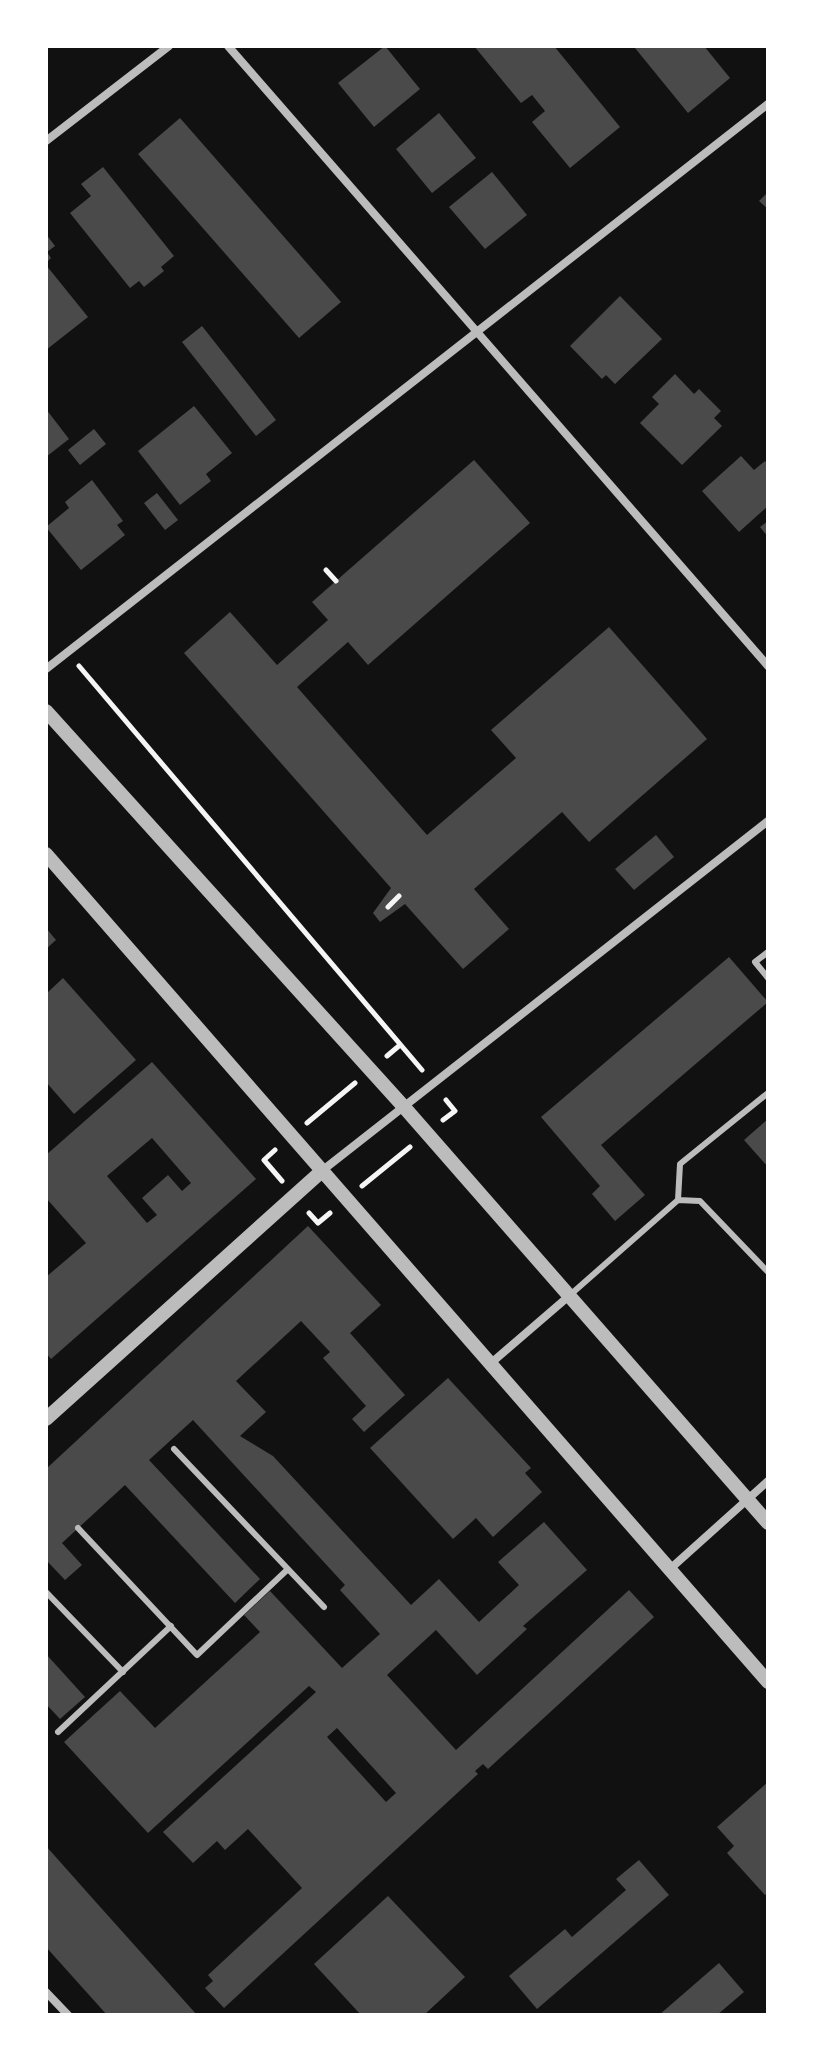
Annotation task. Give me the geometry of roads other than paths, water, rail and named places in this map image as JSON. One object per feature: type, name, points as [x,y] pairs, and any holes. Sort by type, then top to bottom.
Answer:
[{"type":"street","points":[[46,140],[169,46]]},
{"type":"street","points":[[228,46],[768,666]]},
{"type":"street","points":[[46,669],[768,104]]},
{"type":"street","points":[[46,711],[404,1107],[768,1523]]},
{"type":"street","points":[[46,1419],[323,1170],[768,821]]},
{"type":"street","points":[[46,854],[768,1682]]},
{"type":"street","points":[[490,1364],[569,1296]]},
{"type":"street","points":[[670,1569],[768,1481]]},
{"type":"street","points":[[46,1992],[68,2015]]},
{"type":"lane","points":[[768,952],[755,962],[768,978]]},
{"type":"lane","points":[[678,1200],[680,1164],[768,1093]]},
{"type":"lane","points":[[569,1296],[678,1200],[700,1201],[768,1272]]},
{"type":"lane","points":[[174,1449],[324,1607]]},
{"type":"lane","points":[[78,1528],[197,1655],[288,1569]]},
{"type":"lane","points":[[46,1592],[123,1672]]},
{"type":"lane","points":[[58,1732],[171,1626]]}]
